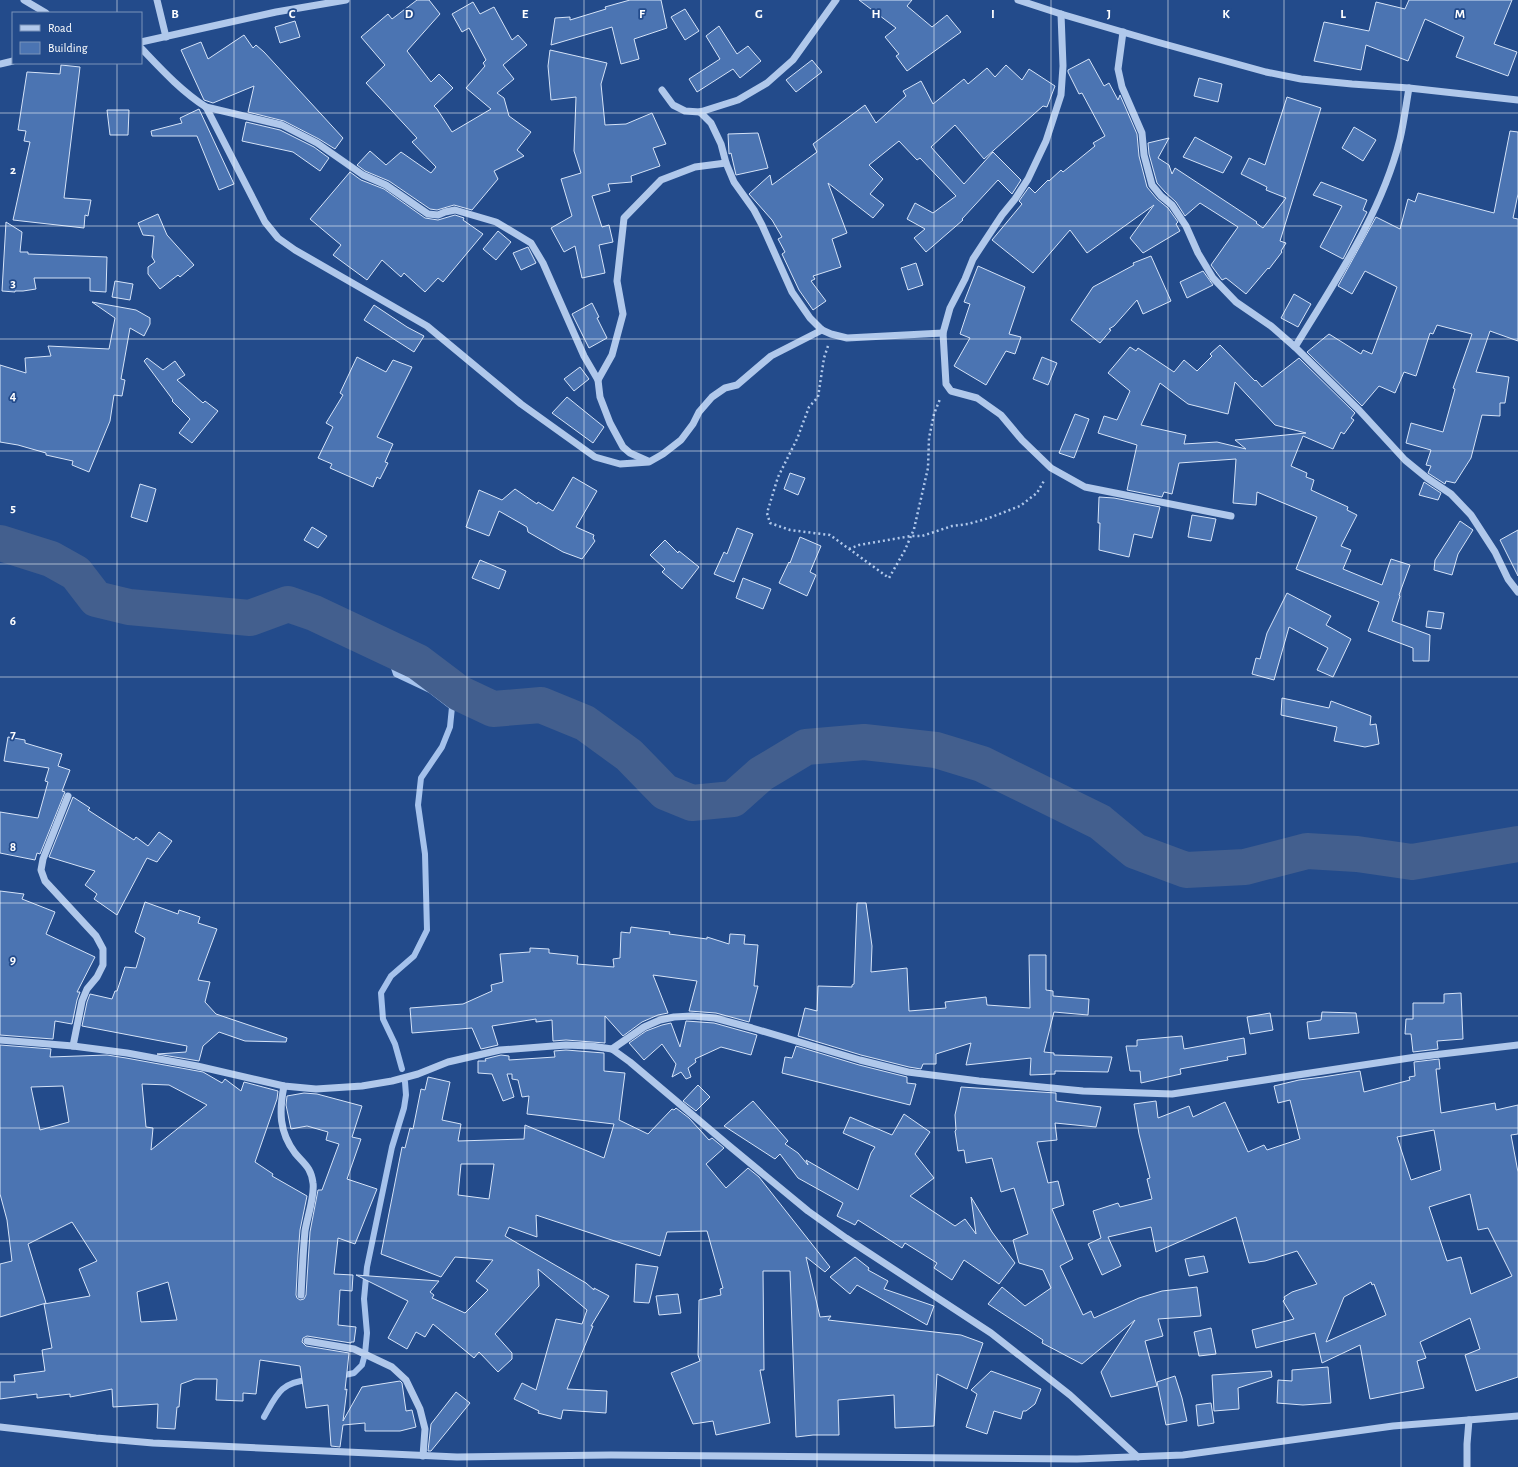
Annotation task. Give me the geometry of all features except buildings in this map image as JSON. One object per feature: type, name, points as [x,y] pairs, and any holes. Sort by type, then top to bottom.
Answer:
[{"type":"street","points":[[24,0],[44,12]]},
{"type":"street","points":[[156,0],[166,37]]},
{"type":"street","points":[[142,42],[276,12],[346,0]]},
{"type":"street","points":[[662,90],[673,105],[685,111],[700,112],[738,100],[767,83],[793,60],[836,0]]},
{"type":"street","points":[[1018,0],[1061,14],[1266,72],[1301,79],[1409,88],[1518,100]]},
{"type":"street","points":[[1061,14],[1063,66],[1061,95],[1046,141],[1028,179],[973,259],[965,279],[950,308],[943,333],[946,384],[951,391],[977,398],[1001,415],[1022,440],[1051,468],[1086,487],[1231,516]]},
{"type":"street","points":[[1123,32],[1118,69],[1122,87],[1142,133],[1144,155],[1152,186],[1161,196],[1172,204],[1213,278],[1236,302],[1270,326],[1295,347],[1359,410],[1405,460],[1427,478],[1451,494],[1471,515],[1495,552],[1508,579],[1518,592]]},
{"type":"street","points":[[142,49],[166,75],[192,98],[206,107],[282,125],[317,143],[363,175],[386,185],[428,214],[438,215],[455,210],[496,222],[531,243],[543,263],[584,356],[598,380],[600,397],[610,423],[623,447],[630,453],[649,462]]},
{"type":"street","points":[[0,64],[12,61]]},
{"type":"street","points":[[1295,347],[1363,234],[1384,185],[1400,139],[1409,88]]},
{"type":"street","points":[[206,107],[265,222],[278,238],[295,250],[427,326],[521,404],[595,457],[620,464],[649,462],[663,454],[681,440],[699,412],[712,397],[725,388],[737,385],[771,356],[822,330]]},
{"type":"street","points":[[700,112],[711,123],[721,144],[726,163],[734,182],[754,210],[762,225],[792,292],[810,318],[822,330],[847,338],[943,333]]},
{"type":"street","points":[[598,380],[612,355],[623,314],[617,281],[624,218],[660,180],[695,167],[726,163]]},
{"type":"street","points":[[68,796],[43,859],[41,870],[45,881],[96,936],[103,949],[103,965],[97,977],[87,989],[82,1001],[73,1046]]},
{"type":"street","points":[[612,1049],[644,1027],[660,1020],[674,1017],[692,1016],[715,1018],[860,1060],[908,1072],[979,1081],[1083,1091],[1172,1094],[1416,1057],[1518,1046]]},
{"type":"street","points":[[0,1040],[127,1052],[284,1086],[316,1089],[362,1086],[392,1081],[418,1074],[448,1062],[500,1050],[566,1046],[591,1046],[612,1049],[630,1062],[808,1211],[846,1238],[990,1333],[1070,1395],[1102,1426],[1138,1457]]},
{"type":"street","points":[[284,1086],[280,1104],[282,1123],[287,1139],[295,1153],[309,1170],[314,1186],[305,1230],[301,1295]]},
{"type":"street","points":[[307,1341],[354,1348],[392,1367],[406,1380],[420,1409],[425,1428],[424,1456]]},
{"type":"street","points":[[0,1427],[153,1443],[457,1458],[619,1455],[1077,1459],[1183,1455],[1393,1426],[1518,1416]]},
{"type":"street","points":[[1468,1420],[1468,1467]]},
{"type":"path","points":[[831,334],[824,358],[818,397],[806,412],[797,439],[778,477],[767,513],[770,523],[790,530],[830,535],[889,578],[911,536],[917,517],[927,475],[929,438],[934,414],[946,384]]},
{"type":"path","points":[[849,549],[859,545],[911,536],[922,536],[952,526],[968,524],[1020,506],[1037,493],[1051,468]]},
{"type":"waterway","points":[[0,543],[51,559],[76,573],[96,599],[129,607],[250,618],[288,604],[314,613],[418,662],[459,693],[493,709],[541,705],[585,723],[629,755],[665,792],[692,803],[733,799],[761,774],[806,747],[864,742],[936,750],[982,764],[1100,822],[1135,851],[1186,870],[1245,867],[1307,851],[1357,854],[1412,862],[1518,844]]},
{"type":"waterway","points":[[387,647],[396,674],[430,690],[452,707],[450,727],[442,747],[421,778],[418,805],[425,854],[427,930],[414,956],[391,976],[381,993],[383,1019],[395,1044],[402,1069]]},
{"type":"waterway","points":[[340,1376],[354,1373],[362,1365],[365,1354],[367,1333],[364,1299],[367,1267],[392,1147],[404,1108],[406,1095],[405,1082]]},
{"type":"waterway","points":[[264,1417],[281,1391],[292,1383],[309,1380]]}]
